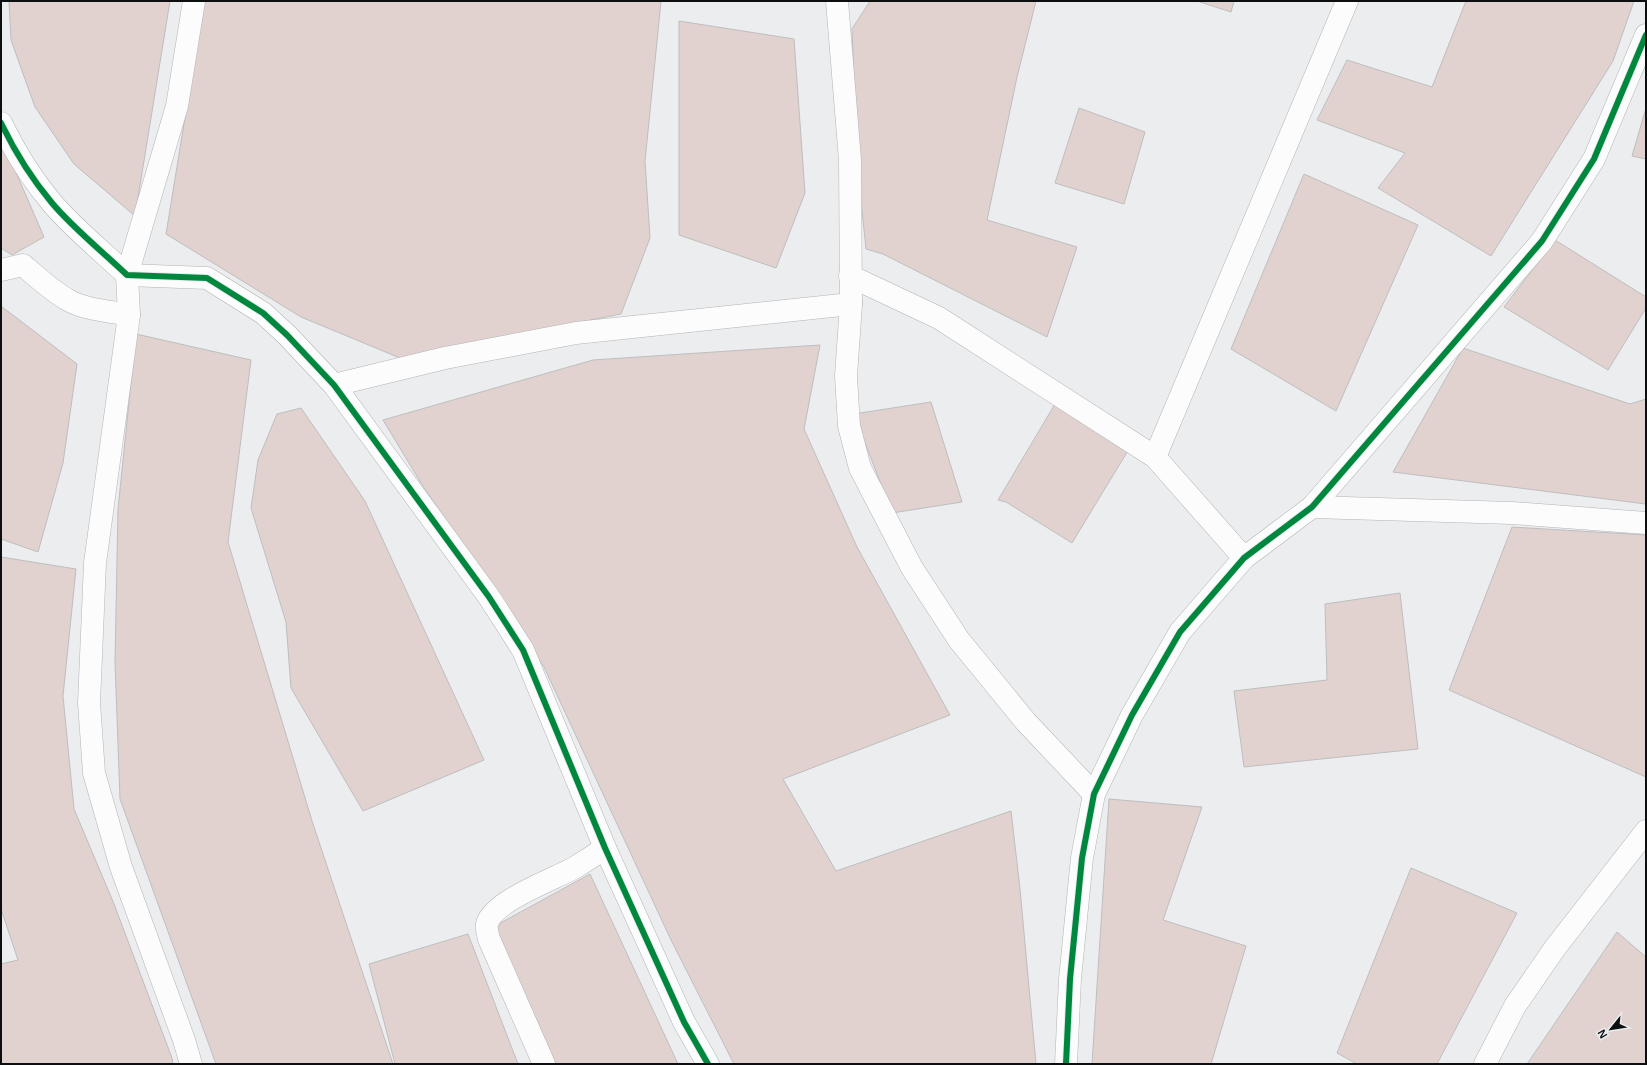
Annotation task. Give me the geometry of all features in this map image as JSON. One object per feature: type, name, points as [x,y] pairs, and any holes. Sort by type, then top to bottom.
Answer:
[{"type":"street","points":[[191,1064],[184,1040],[121,867],[94,773],[88,703],[95,562],[114,436],[129,315],[127,275],[177,106],[194,1]]},
{"type":"street","points":[[1155,457],[1347,1]]},
{"type":"street","points":[[843,6],[850,160],[851,304],[846,376],[849,426],[860,468],[912,568],[959,640],[1026,722],[1094,794]]},
{"type":"street","points":[[1066,1064],[1070,979],[1082,858],[1094,794],[1132,715],[1180,632],[1244,558],[1312,507],[1542,241],[1594,159],[1646,35]]},
{"type":"street","points":[[1,123],[17,154],[32,177],[53,204],[127,275],[207,278],[263,313],[287,335],[334,385],[489,597],[523,650],[605,848],[684,1022],[708,1064]]},
{"type":"street","points":[[1,270],[23,266],[69,301],[89,308],[129,315]]},
{"type":"street","points":[[850,276],[939,318],[1155,457],[1244,558]]},
{"type":"street","points":[[334,385],[445,358],[576,334],[851,304]]},
{"type":"street","points":[[1312,507],[1512,513],[1646,522]]},
{"type":"street","points":[[1485,1064],[1515,1006],[1555,948],[1646,831]]},
{"type":"street","points":[[544,1064],[489,940],[487,924],[492,915],[516,896],[546,880],[573,869],[605,848]]},
{"type":"building","points":[[9,1],[170,1],[135,216],[74,164],[35,107],[11,40]]},
{"type":"building","points":[[204,1],[661,1],[645,161],[650,238],[621,314],[400,358],[301,317],[166,234]]},
{"type":"building","points":[[870,1],[1036,1],[1017,77],[987,220],[1077,247],[1047,337],[883,254],[866,249],[857,163],[852,29]]},
{"type":"building","points":[[1197,1],[1234,1],[1231,12]]},
{"type":"building","points":[[1466,1],[1634,1],[1613,61],[1491,256],[1378,188],[1405,153],[1317,120],[1347,60],[1432,87]]},
{"type":"building","points":[[679,21],[794,39],[805,193],[776,268],[679,235]]},
{"type":"building","points":[[1079,108],[1145,132],[1124,204],[1055,183]]},
{"type":"building","points":[[1646,108],[1646,159],[1632,156]]},
{"type":"building","points":[[1,138],[44,237],[12,255],[1,248]]},
{"type":"building","points":[[1304,174],[1418,225],[1336,411],[1231,349]]},
{"type":"building","points":[[1555,240],[1646,297],[1646,308],[1608,370],[1504,307]]},
{"type":"building","points":[[1,306],[77,364],[63,463],[38,552],[1,539]]},
{"type":"building","points":[[136,334],[251,360],[228,542],[312,821],[393,1064],[216,1064],[120,799],[115,663],[118,509]]},
{"type":"building","points":[[820,345],[804,429],[857,547],[950,715],[783,779],[836,871],[1011,811],[1020,889],[1036,1064],[734,1064],[671,940],[544,667],[421,483],[383,420],[593,360]]},
{"type":"building","points":[[1463,348],[1630,404],[1646,399],[1646,504],[1393,472]]},
{"type":"building","points":[[931,402],[962,502],[892,513],[854,414]]},
{"type":"building","points":[[1055,404],[1129,449],[1072,543],[1006,502],[998,500]]},
{"type":"building","points":[[301,408],[365,501],[484,760],[363,811],[291,688],[286,622],[251,508],[258,460],[277,414]]},
{"type":"building","points":[[1512,527],[1646,535],[1646,777],[1449,690]]},
{"type":"building","points":[[1,557],[76,569],[63,696],[74,809],[114,904],[173,1064],[1,1064],[1,964],[18,960],[1,909]]},
{"type":"building","points":[[1400,593],[1418,749],[1244,767],[1234,691],[1327,680],[1325,604]]},
{"type":"building","points":[[1109,799],[1202,807],[1163,920],[1246,946],[1211,1064],[1092,1064]]},
{"type":"building","points":[[1411,868],[1517,913],[1437,1064],[1357,1064],[1337,1053]]},
{"type":"building","points":[[590,874],[678,1064],[556,1064],[495,926]]},
{"type":"building","points":[[1617,932],[1646,957],[1646,1064],[1527,1064]]},
{"type":"building","points":[[468,934],[518,1064],[395,1064],[369,964]]},
{"type":"cycle path","points":[[1066,1064],[1070,979],[1082,858],[1094,794],[1132,715],[1180,632],[1244,558],[1312,507],[1542,241],[1594,159],[1646,35]]},
{"type":"cycle path","points":[[1,123],[24,164],[52,203],[79,231],[127,275],[207,278],[263,313],[287,335],[334,385],[489,597],[523,650],[605,848],[684,1022],[708,1064]]}]
